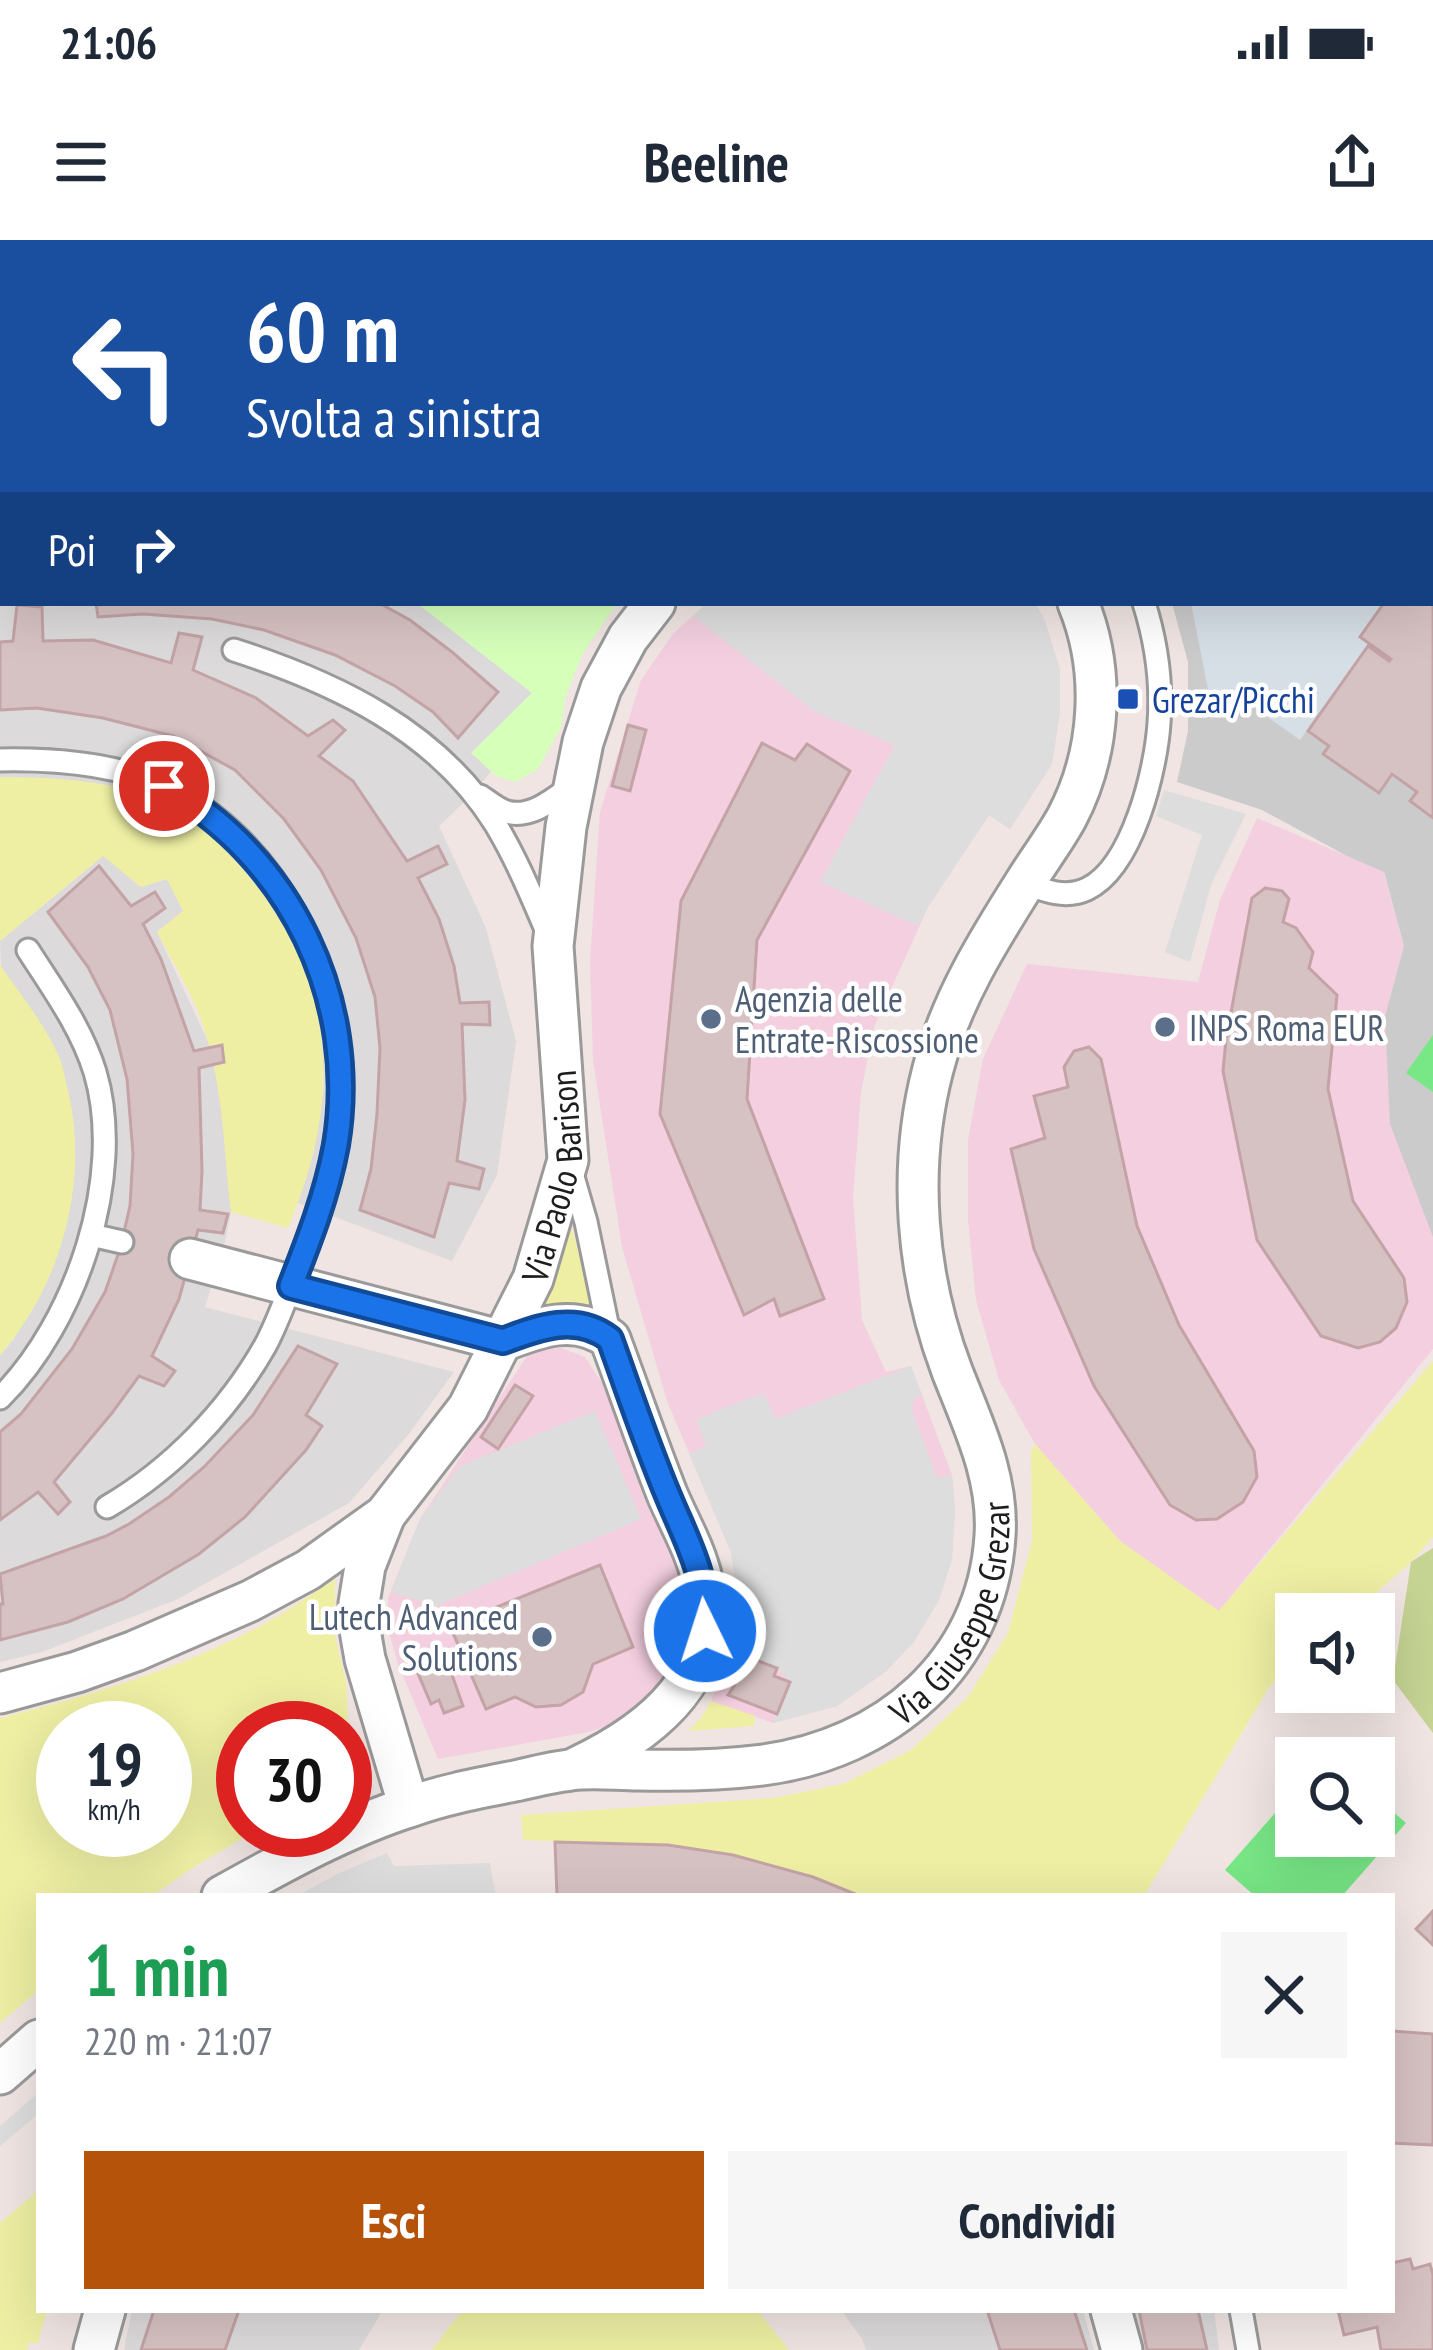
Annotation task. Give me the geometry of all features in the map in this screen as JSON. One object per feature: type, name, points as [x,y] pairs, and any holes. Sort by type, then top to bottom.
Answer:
[{"type":"street","name":"Via Paolo Barison","points":[[0,1693],[135,1651],[308,1570],[385,1515],[468,1408],[533,1279],[568,1160],[553,946],[562,848],[583,742],[601,688],[628,638],[653,606]]},
{"type":"street","name":"Via Giuseppe Grezar","points":[[228,1893],[409,1807],[475,1789],[572,1769],[740,1767],[822,1752],[868,1732],[906,1708],[933,1682],[965,1638],[991,1562],[994,1499],[928,1283],[919,1220],[919,1149],[926,1096],[947,1023],[984,948],[1074,802],[1087,761],[1095,722],[1095,666],[1079,606]]},
{"type":"street","points":[[190,1259],[503,1341],[547,1326],[572,1324],[593,1328],[610,1339],[698,1564],[706,1600],[705,1631],[690,1676],[658,1717],[622,1744],[572,1769]]},
{"type":"street","points":[[385,1515],[365,1566],[360,1630],[409,1807]]},
{"type":"street","points":[[0,2074],[36,2044]]},
{"type":"street","points":[[94,2350],[104,2313]]},
{"type":"street","points":[[1112,2313],[1122,2350]]},
{"type":"lane","points":[[1024,883],[1057,893],[1085,890],[1116,860],[1137,819],[1159,721],[1157,670],[1145,606]]},
{"type":"lane","points":[[234,650],[296,670],[422,740],[474,793],[516,861],[553,946]]},
{"type":"lane","points":[[0,760],[54,761],[138,776],[201,808],[234,836],[300,922],[333,1009],[340,1059],[337,1140],[323,1198],[266,1344],[222,1411],[142,1487],[107,1508]]},
{"type":"lane","points":[[474,793],[507,812],[518,812],[547,804],[573,785]]},
{"type":"lane","points":[[0,1398],[42,1344],[79,1274],[103,1176],[98,1083],[72,1020],[28,950]]},
{"type":"lane","points":[[568,1160],[610,1339]]},
{"type":"lane","points":[[92,1235],[122,1242]]},
{"type":"lane","points":[[1241,2313],[1247,2350]]},
{"type":"shaded area","points":[[0,606],[421,606],[532,693],[472,752],[491,771],[439,826],[486,928],[516,1041],[497,1175],[452,1261],[298,1203],[314,1152],[324,1086],[317,1004],[280,922],[221,844],[181,812],[123,788],[0,777]]},
{"type":"shaded area","name":"Agenzia delle Entrate-Riscossione","points":[[704,606],[1037,606],[1060,670],[1052,764],[1010,829],[989,815],[928,907],[874,1027],[861,1092],[853,1198],[862,1320],[886,1372],[911,1366],[952,1475],[952,1559],[939,1600],[913,1643],[885,1672],[837,1706],[773,1723],[711,1701],[734,1639],[736,1587],[731,1552],[667,1401],[622,1247],[593,1060],[590,961],[600,812],[641,680],[673,634]]},
{"type":"shaded area","points":[[704,606],[1037,606],[1060,670],[1052,764],[1010,829],[989,815],[918,926],[820,882],[895,745],[815,712],[693,616]]},
{"type":"shaded area","points":[[1173,606],[1433,606],[1433,1237],[1390,1124],[1385,1016],[1404,946],[1384,872],[1262,810],[1177,782],[1188,731],[1188,662]]},
{"type":"shaded area","points":[[1192,606],[1383,606],[1369,643],[1300,740],[1242,699],[1211,705]]},
{"type":"shaded area","points":[[1164,790],[1246,814],[1211,885],[1190,962],[1165,952],[1202,835],[1156,816]]},
{"type":"shaded area","name":"INPS Roma EUR","points":[[1257,818],[1383,871],[1404,946],[1385,1016],[1433,1237],[1433,1349],[1219,1611],[1120,1541],[1035,1444],[999,1380],[976,1300],[968,1219],[968,1140],[983,1059],[1027,964],[1198,982],[1220,900]]},
{"type":"shaded area","points":[[104,855],[141,887],[167,879],[183,911],[157,932],[223,1074],[231,1212],[205,1307],[454,1372],[349,1503],[178,1599],[42,1652],[0,1662],[0,1355],[15,1338],[0,941]]},
{"type":"shaded area","points":[[561,1348],[585,1357],[604,1386],[645,1501],[678,1568],[684,1589],[679,1635],[651,1693],[612,1724],[438,1759],[398,1664],[388,1629],[388,1598],[420,1519],[527,1356]]},
{"type":"shaded area","points":[[911,1366],[922,1395],[914,1398],[912,1411],[937,1478],[952,1475],[952,1559],[939,1600],[913,1643],[885,1672],[837,1706],[773,1723],[790,1682],[777,1668],[732,1651],[736,1587],[731,1552],[689,1454],[706,1446],[696,1419],[764,1393],[775,1419]]},
{"type":"shaded area","points":[[595,1411],[641,1519],[436,1606],[391,1592],[420,1519],[460,1466]]},
{"type":"shaded area","points":[[387,1853],[394,1866],[490,1863],[495,1893],[302,1893]]},
{"type":"shaded area","points":[[36,2095],[36,2116],[0,2146],[0,2126]]},
{"type":"shaded area","points":[[131,2313],[381,2313],[359,2350],[124,2350]]},
{"type":"shaded area","points":[[843,2313],[1084,2313],[1094,2350],[866,2350]]},
{"type":"shaded area","points":[[1125,2313],[1214,2313],[1219,2350],[1133,2350]]},
{"type":"green space","points":[[421,606],[615,606],[583,653],[565,698],[561,727],[538,769],[515,782],[496,776],[471,753],[532,693]]},
{"type":"green space","points":[[0,777],[98,783],[167,804],[191,818],[222,847],[273,909],[297,952],[313,995],[322,1040],[318,1132],[288,1228],[231,1212],[212,1056],[196,1007],[157,932],[183,911],[167,879],[141,887],[103,856],[0,941]]},
{"type":"green space","points":[[0,965],[60,1059],[74,1129],[75,1164],[72,1198],[53,1266],[39,1298],[0,1355]]},
{"type":"green space","points":[[1433,1035],[1433,1092],[1406,1073]]},
{"type":"green space","points":[[566,1224],[572,1229],[591,1302],[588,1308],[540,1306]]},
{"type":"green space","points":[[1433,1361],[1433,1537],[1376,1593],[1275,1593],[1275,1682],[1146,1893],[853,1893],[733,1855],[668,1845],[523,1840],[521,1815],[774,1798],[843,1784],[911,1750],[968,1697],[1008,1633],[1032,1541],[1031,1452],[1035,1444],[1120,1541],[1219,1611]]},
{"type":"green space","points":[[1433,1548],[1433,1733],[1395,1683],[1411,1562]]},
{"type":"green space","points":[[335,1579],[335,1636],[347,1701],[216,1701],[216,1854],[156,1893],[36,1893],[36,1993],[0,2023],[0,1718],[36,1708],[36,1857],[192,1857],[192,1701],[61,1701],[179,1663],[247,1633]]},
{"type":"green space","points":[[711,1701],[755,1716],[754,1726],[688,1731]]},
{"type":"green space","points":[[1275,1813],[1275,1857],[1376,1857],[1345,1893],[1252,1893],[1225,1870]]},
{"type":"green space","points":[[1395,1813],[1406,1823],[1395,1836]]},
{"type":"green space","points":[[36,2193],[36,2313],[46,2313],[38,2343],[28,2343],[27,2350],[0,2350],[0,2223]]},
{"type":"green space","points":[[462,2313],[759,2313],[789,2350],[432,2350]]},
{"type":"building","points":[[17,606],[42,607],[43,641],[93,640],[171,663],[179,633],[202,637],[193,670],[256,698],[308,736],[333,720],[345,730],[319,756],[353,781],[407,861],[438,846],[447,864],[418,878],[439,919],[460,1003],[489,1002],[490,1025],[462,1024],[465,1100],[457,1161],[484,1169],[479,1189],[449,1183],[434,1237],[360,1210],[371,1169],[377,1114],[380,1048],[375,997],[356,938],[321,870],[284,819],[235,770],[173,736],[37,708],[0,710],[0,642],[13,641]]},
{"type":"building","points":[[96,606],[384,606],[410,620],[498,692],[458,738],[433,712],[395,686],[335,655],[264,630],[212,619],[143,614],[98,617]]},
{"type":"building","points":[[1382,606],[1433,606],[1433,818],[1410,801],[1417,792],[1392,774],[1379,793],[1323,754],[1329,746],[1308,731],[1368,646],[1391,659],[1360,637]]},
{"type":"building","points":[[628,725],[646,730],[630,791],[612,786]]},
{"type":"building","name":"Agenzia delle Entrate-Riscossione","points":[[762,743],[795,760],[807,744],[850,771],[757,940],[747,1099],[824,1299],[780,1316],[774,1299],[744,1315],[660,1114],[681,901]]},
{"type":"building","points":[[99,866],[131,906],[155,892],[165,908],[143,924],[161,959],[194,1051],[222,1045],[224,1062],[199,1068],[200,1210],[228,1214],[223,1233],[198,1230],[179,1299],[152,1356],[175,1371],[164,1386],[139,1376],[54,1482],[70,1502],[58,1514],[38,1492],[0,1520],[0,1432],[21,1414],[72,1349],[105,1292],[130,1206],[133,1154],[127,1079],[110,1010],[88,967],[48,912]]},
{"type":"building","points":[[1265,888],[1282,891],[1289,899],[1283,922],[1296,928],[1313,952],[1309,968],[1337,995],[1328,1089],[1353,1201],[1404,1278],[1407,1302],[1396,1328],[1380,1342],[1358,1348],[1321,1336],[1257,1240],[1223,1071],[1252,898]]},
{"type":"building","points":[[1089,1047],[1101,1059],[1137,1226],[1179,1325],[1254,1451],[1257,1477],[1243,1502],[1217,1519],[1196,1520],[1170,1505],[1094,1386],[1034,1249],[1011,1149],[1045,1138],[1034,1096],[1068,1087],[1064,1067],[1074,1051]]},
{"type":"building","points":[[298,1346],[337,1364],[306,1415],[322,1426],[245,1517],[199,1554],[123,1599],[68,1622],[0,1640],[0,1574],[106,1536],[169,1497],[253,1415]]},
{"type":"building","points":[[515,1385],[533,1396],[498,1449],[481,1437]]},
{"type":"building","name":"Lutech Advanced Solutions","points":[[600,1565],[633,1647],[593,1664],[583,1692],[561,1705],[536,1707],[515,1697],[486,1709],[450,1626]]},
{"type":"building","points":[[732,1651],[777,1668],[774,1676],[790,1682],[777,1714],[728,1695],[734,1686],[718,1680]]},
{"type":"building","points":[[444,1652],[463,1706],[444,1713],[439,1700],[431,1704],[414,1664]]},
{"type":"building","points":[[555,1842],[668,1845],[733,1855],[853,1893],[557,1893]]},
{"type":"building","points":[[1433,1911],[1433,1945],[1416,1929]]},
{"type":"building","points":[[1395,2031],[1433,2034],[1433,2145],[1395,2143]]},
{"type":"building","points":[[1410,2259],[1413,2269],[1430,2264],[1433,2350],[1381,2350],[1377,2327],[1344,2335],[1339,2313],[1395,2313],[1395,2262]]},
{"type":"building","points":[[153,2313],[238,2313],[225,2350],[141,2350]]},
{"type":"building","points":[[988,2313],[1075,2313],[1087,2350],[1000,2350]]},
{"type":"building","points":[[1140,2313],[1199,2313],[1207,2350],[1147,2350]]},
{"type":"place","name":"Grezar/Picchi","points":[[1128,699]]},
{"type":"place","name":"Agenzia delle Entrate-Riscossione","points":[[711,1019]]},
{"type":"place","name":"INPS Roma EUR","points":[[1165,1027]]},
{"type":"place","name":"Lutech Advanced Solutions","points":[[542,1637]]},
{"type":"route","points":[[164,786],[190,800],[234,836],[287,900],[313,950],[333,1009],[340,1079],[337,1140],[313,1231],[291,1286],[503,1341],[561,1324],[584,1325],[610,1339],[698,1564],[706,1600],[705,1631]]}]
